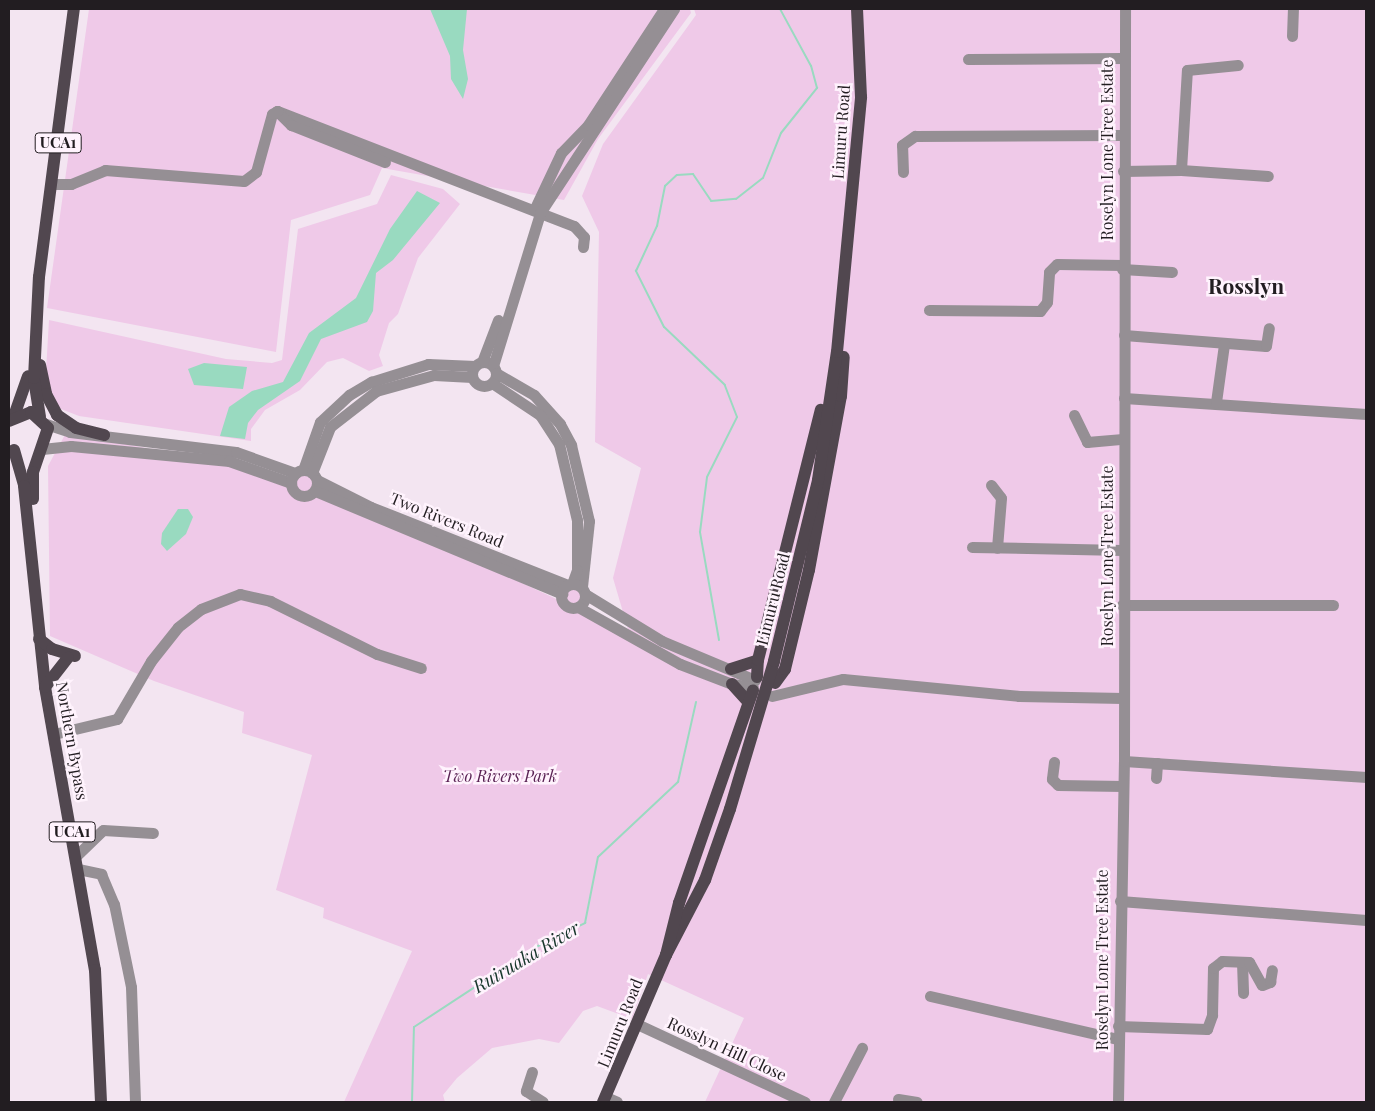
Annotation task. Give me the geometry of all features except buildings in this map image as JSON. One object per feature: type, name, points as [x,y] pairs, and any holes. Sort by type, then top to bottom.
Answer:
[{"type":"main road","name":"Northern Bypass","points":[[31,563],[33,472],[48,435],[35,398],[39,277],[74,9]]},
{"type":"main road","name":"Limuru Road","points":[[667,952],[704,880],[818,480],[840,318],[861,97],[857,9]]},
{"type":"main road","name":"Limuru Road","points":[[757,692],[776,683],[785,669],[809,570],[841,396],[846,258]]},
{"type":"main road","name":"UCA1","points":[[11,419],[26,393],[39,277]]},
{"type":"main road","name":"Limuru Road","points":[[609,1101],[637,1024],[667,952],[757,692],[812,476],[821,410],[840,318]]},
{"type":"main road","points":[[38,350],[46,394],[57,415],[76,428],[104,436]]},
{"type":"main road","points":[[11,419],[31,412],[43,420]]},
{"type":"main road","name":"Northern Bypass","points":[[11,447],[26,455],[41,450]]},
{"type":"main road","name":"Northern Bypass","points":[[11,447],[24,486],[45,687],[76,856],[98,998],[101,1102]]},
{"type":"main road","points":[[39,639],[52,649],[71,657],[45,687]]},
{"type":"main road","points":[[726,667],[766,660]]},
{"type":"main road","points":[[732,684],[757,692],[768,676],[776,683]]},
{"type":"street","points":[[485,371],[536,215],[558,158],[588,125],[664,9]]},
{"type":"street","points":[[536,215],[674,9]]},
{"type":"street","name":"Roselyn Lone Tree Estate","points":[[1118,1102],[1120,901],[1124,761],[1122,550],[1124,336],[1121,135],[1125,9]]},
{"type":"street","points":[[1292,36],[1293,9]]},
{"type":"street","points":[[968,59],[1123,58]]},
{"type":"street","points":[[1182,170],[1187,70],[1238,65]]},
{"type":"street","points":[[52,184],[71,184],[111,170],[244,181],[256,172],[272,114],[277,112],[291,125],[536,215]]},
{"type":"street","points":[[902,172],[902,145],[915,136],[1121,135]]},
{"type":"street","points":[[1123,171],[1182,170],[1268,176]]},
{"type":"street","points":[[929,310],[1040,311],[1048,302],[1049,272],[1056,264],[1122,267],[1172,272]]},
{"type":"street","points":[[1124,336],[1266,346],[1269,328]]},
{"type":"street","points":[[1216,402],[1224,344]]},
{"type":"street","points":[[305,478],[320,422],[349,395],[371,382],[428,364],[485,371],[534,408],[559,444],[577,528],[577,570],[574,589],[567,606],[578,607],[654,651],[732,684]]},
{"type":"street","points":[[1124,398],[1216,402],[1366,414]]},
{"type":"street","points":[[1074,415],[1086,442],[1123,439]]},
{"type":"street","name":"Two Rivers Road","points":[[43,420],[86,434],[175,450],[305,478],[507,567],[574,589],[662,641],[726,667],[757,692]]},
{"type":"street","points":[[86,434],[86,448]]},
{"type":"street","name":"Two Rivers Road","points":[[41,450],[86,448],[175,450]]},
{"type":"street","points":[[991,485],[1001,498],[997,548]]},
{"type":"street","points":[[972,547],[1122,550]]},
{"type":"street","points":[[574,589],[578,607]]},
{"type":"street","points":[[54,734],[117,719],[151,661],[178,627],[201,609],[240,594],[270,601],[377,654],[421,668]]},
{"type":"street","points":[[1122,605],[1333,605]]},
{"type":"street","points":[[718,679],[726,667]]},
{"type":"street","points":[[757,692],[843,679],[1019,696],[1123,698]]},
{"type":"street","points":[[1124,761],[1366,777]]},
{"type":"street","points":[[1054,762],[1052,779],[1058,785],[1123,786]]},
{"type":"street","points":[[1156,778],[1157,763]]},
{"type":"street","points":[[76,856],[103,830],[153,833]]},
{"type":"street","points":[[78,869],[101,874],[114,904],[131,987],[135,1102]]},
{"type":"street","points":[[1120,901],[1366,920]]},
{"type":"street","points":[[1118,1026],[1207,1029],[1212,1016],[1213,968],[1222,961],[1250,964],[1262,985],[1270,982],[1272,970]]},
{"type":"street","points":[[1242,962],[1243,993]]},
{"type":"street","points":[[930,996],[1118,1039]]},
{"type":"street","name":"Rosslyn Hill Close","points":[[637,1024],[805,1102]]},
{"type":"street","points":[[834,1102],[862,1048]]},
{"type":"street","points":[[532,1072],[526,1091],[542,1102]]},
{"type":"street","points":[[898,1099],[917,1102]]},
{"type":"green space","points":[[89,9],[690,9],[691,13],[598,139],[564,200],[382,168],[370,195],[291,220],[276,352],[47,308]]},
{"type":"green space","name":"Two Rivers Park","points":[[694,9],[1366,9],[1366,1102],[705,1102],[744,1018],[648,974],[632,1019],[597,1006],[583,1011],[559,1043],[539,1039],[492,1048],[457,1078],[443,1095],[445,1102],[344,1102],[412,951],[323,918],[324,908],[276,890],[312,755],[242,733],[244,712],[154,681],[50,636],[48,466],[67,431],[293,480],[296,475],[309,473],[314,486],[565,603],[564,590],[577,585],[584,598],[580,604],[630,636],[613,578],[641,468],[595,442],[599,232],[582,196],[603,144],[696,15]]},
{"type":"green space","points":[[391,175],[443,189],[460,204],[418,258],[398,314],[389,323],[379,355],[383,366],[369,371],[343,358],[327,362],[300,390],[265,410],[251,429],[251,441],[79,416],[61,409],[52,399],[46,371],[49,320],[226,359],[272,363],[282,360],[298,229],[377,204]]},
{"type":"shaded area","points":[[430,9],[467,9],[463,50],[468,79],[463,99],[451,79],[450,56]]},
{"type":"shaded area","points":[[417,191],[440,203],[393,260],[376,273],[373,311],[367,322],[321,339],[300,381],[258,410],[248,423],[245,439],[220,436],[229,407],[252,391],[283,382],[309,333],[356,298],[390,229]]},
{"type":"shaded area","points":[[204,363],[247,367],[243,389],[194,385],[188,369]]},
{"type":"shaded area","points":[[178,509],[188,509],[193,517],[186,534],[167,551],[161,544],[162,533]]},
{"type":"waterway","name":"Ruiruaka River","points":[[719,640],[700,532],[707,477],[737,417],[725,385],[664,327],[636,271],[657,226],[665,186],[677,175],[693,174],[711,201],[736,199],[763,178],[781,133],[817,88],[811,66],[780,9]]},
{"type":"waterway","name":"Ruiruaka River","points":[[412,1102],[414,1027],[536,947],[585,923],[598,857],[678,782],[696,702]]},
{"type":"district","name":"Rosslyn","points":[[1246,285]]}]
